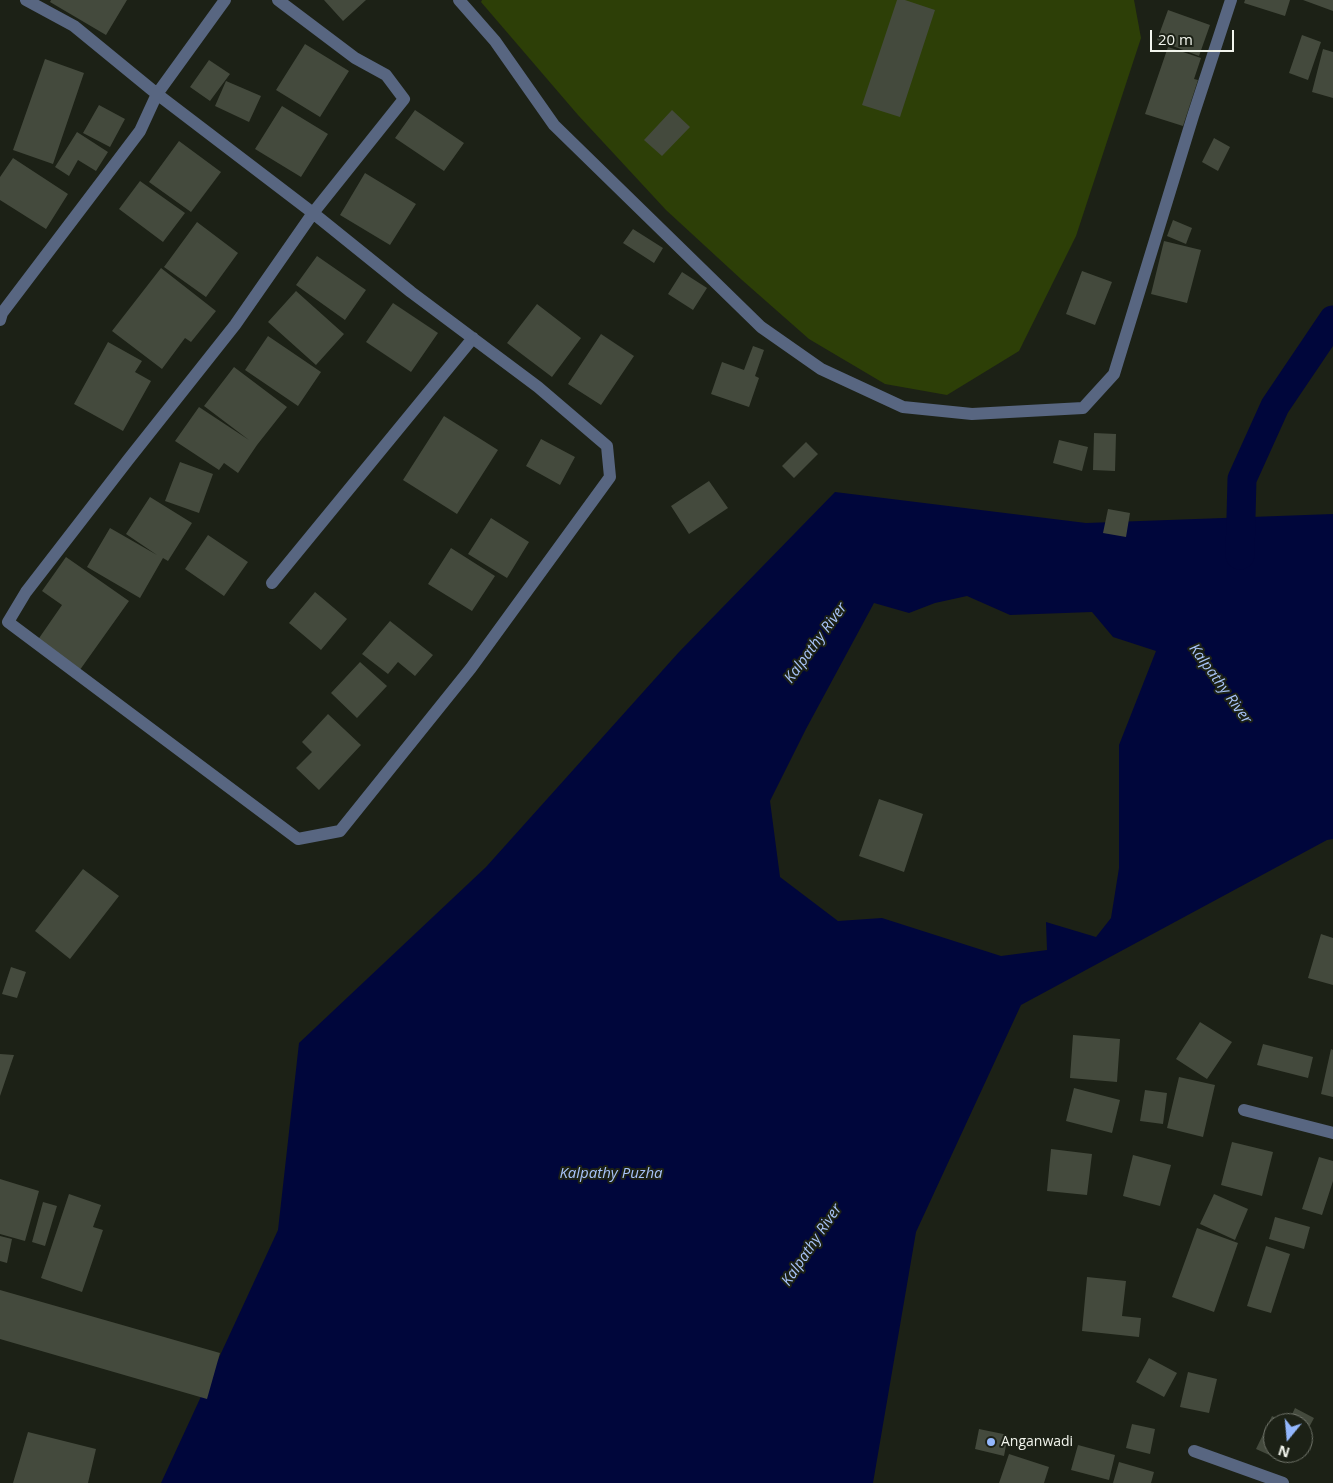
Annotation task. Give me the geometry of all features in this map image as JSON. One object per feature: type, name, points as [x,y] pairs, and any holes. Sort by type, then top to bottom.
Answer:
[{"type":"street","points":[[26,0],[74,26],[157,94],[312,213],[411,292],[538,387],[607,446],[610,478],[471,668],[340,831],[298,840],[8,622],[26,592],[234,324],[312,213],[404,98],[386,75],[355,58],[278,0]]},
{"type":"street","points":[[0,320],[2,313],[140,131],[157,94],[224,0]]},
{"type":"street","points":[[459,0],[495,41],[554,125],[761,327],[821,369],[903,407],[972,414],[1083,408],[1114,374],[1193,116],[1231,0]]},
{"type":"street","points":[[272,583],[473,338]]},
{"type":"street","points":[[1244,1110],[1333,1133]]},
{"type":"street","points":[[1194,1451],[1283,1483]]},
{"type":"green space","points":[[482,0],[1134,0],[1141,38],[1076,236],[1019,351],[947,395],[885,384],[809,339],[666,210],[578,115],[481,2]]},
{"type":"water","name":"Kalpathy Puzha","points":[[835,492],[1086,523],[1333,514],[1333,839],[1327,840],[1021,1005],[916,1232],[873,1483],[161,1483],[278,1230],[299,1043],[486,867],[679,652]],"holes":[[[967,596],[1010,615],[1092,612],[1113,637],[1156,651],[1119,745],[1119,868],[1111,918],[1096,937],[1046,922],[1047,950],[1001,956],[882,918],[838,921],[780,877],[770,801],[806,729],[874,603],[909,613],[935,603]]]},
{"type":"building","points":[[51,0],[127,0],[106,35],[50,2]]},
{"type":"building","points":[[324,0],[366,0],[343,21]]},
{"type":"building","points":[[897,0],[905,0],[935,10],[900,117],[862,105]]},
{"type":"building","points":[[1245,0],[1290,0],[1285,16],[1244,3]]},
{"type":"building","points":[[1303,0],[1333,0],[1333,11]]},
{"type":"building","points":[[1168,10],[1210,25],[1199,56],[1157,40]]},
{"type":"building","points":[[1302,35],[1321,42],[1308,80],[1289,73]]},
{"type":"building","points":[[305,44],[349,71],[320,117],[276,90]]},
{"type":"building","points":[[1168,47],[1201,58],[1194,79],[1198,80],[1183,126],[1145,114]]},
{"type":"building","points":[[1323,49],[1333,52],[1333,98],[1312,92]]},
{"type":"building","points":[[45,59],[84,73],[53,164],[13,150]]},
{"type":"building","points":[[209,60],[230,74],[210,101],[190,87]]},
{"type":"building","points":[[226,81],[261,96],[249,122],[215,106]]},
{"type":"building","points":[[99,105],[125,119],[110,147],[83,133]]},
{"type":"building","points":[[282,106],[328,134],[301,177],[255,149]]},
{"type":"building","points":[[415,110],[464,143],[444,171],[395,138]]},
{"type":"building","points":[[672,110],[690,127],[662,156],[644,140]]},
{"type":"building","points":[[77,132],[108,152],[96,171],[78,160],[69,176],[55,167]]},
{"type":"building","points":[[1214,138],[1230,147],[1218,171],[1202,162]]},
{"type":"building","points":[[179,141],[221,172],[191,212],[149,182]]},
{"type":"building","points":[[13,158],[68,194],[46,229],[0,200],[0,177]]},
{"type":"building","points":[[365,173],[416,204],[390,245],[340,215]]},
{"type":"building","points":[[140,181],[185,213],[163,242],[119,209]]},
{"type":"building","points":[[1173,220],[1192,228],[1186,244],[1167,236]]},
{"type":"building","points":[[197,222],[238,253],[206,297],[164,267]]},
{"type":"building","points":[[633,229],[663,248],[654,263],[623,243]]},
{"type":"building","points":[[1164,241],[1201,250],[1187,303],[1151,294]]},
{"type":"building","points":[[317,256],[366,290],[345,320],[296,285]]},
{"type":"building","points":[[161,268],[216,311],[191,342],[185,338],[162,369],[112,331]]},
{"type":"building","points":[[1082,271],[1112,282],[1095,325],[1066,314]]},
{"type":"building","points":[[682,272],[707,288],[693,310],[668,294]]},
{"type":"building","points":[[296,291],[344,334],[316,365],[268,322]]},
{"type":"building","points":[[393,303],[438,333],[411,372],[366,342]]},
{"type":"building","points":[[537,304],[581,338],[552,377],[507,343]]},
{"type":"building","points":[[601,334],[634,356],[601,405],[568,384]]},
{"type":"building","points":[[268,336],[321,372],[298,406],[245,370]]},
{"type":"building","points":[[108,342],[142,361],[135,372],[151,381],[123,431],[74,404]]},
{"type":"building","points":[[753,346],[764,350],[755,376],[759,378],[749,407],[711,394],[722,362],[744,370]]},
{"type":"building","points":[[234,367],[287,407],[238,473],[224,463],[219,470],[175,441],[199,407],[249,440],[204,406]]},
{"type":"building","points":[[444,416],[498,450],[457,514],[403,480]]},
{"type":"building","points":[[1094,433],[1116,434],[1115,471],[1093,470]]},
{"type":"building","points":[[541,439],[575,457],[560,485],[526,466]]},
{"type":"building","points":[[1059,440],[1088,447],[1082,471],[1053,463]]},
{"type":"building","points":[[806,442],[818,454],[794,478],[782,466]]},
{"type":"building","points":[[180,462],[213,474],[199,513],[165,501]]},
{"type":"building","points":[[709,481],[728,508],[689,534],[671,506]]},
{"type":"building","points":[[150,497],[192,523],[168,561],[163,558],[140,598],[87,567],[110,528],[157,555],[126,534]]},
{"type":"building","points":[[1108,509],[1130,513],[1126,537],[1103,533]]},
{"type":"building","points":[[491,518],[529,542],[507,578],[468,554]]},
{"type":"building","points":[[208,535],[248,562],[224,596],[185,569]]},
{"type":"building","points":[[451,548],[495,576],[472,611],[428,584]]},
{"type":"building","points":[[66,557],[129,601],[77,674],[35,644],[62,605],[42,591]]},
{"type":"building","points":[[315,592],[347,619],[321,650],[289,623]]},
{"type":"building","points":[[390,621],[433,655],[415,676],[398,662],[388,674],[362,654]]},
{"type":"building","points":[[360,662],[387,686],[357,718],[331,693]]},
{"type":"building","points":[[328,714],[361,745],[319,790],[296,768],[312,752],[302,742]]},
{"type":"building","points":[[879,799],[923,814],[904,872],[859,856]]},
{"type":"building","points":[[83,869],[119,896],[70,959],[35,931]]},
{"type":"building","points":[[1321,934],[1333,938],[1333,985],[1308,978]]},
{"type":"building","points":[[11,967],[26,972],[17,998],[2,994]]},
{"type":"building","points":[[1200,1022],[1232,1042],[1207,1079],[1176,1059]]},
{"type":"building","points":[[1073,1035],[1120,1039],[1117,1082],[1070,1078]]},
{"type":"building","points":[[1263,1044],[1313,1057],[1308,1078],[1257,1065]]},
{"type":"building","points":[[1331,1049],[1333,1050],[1333,1097],[1321,1094]]},
{"type":"building","points":[[0,1054],[14,1055],[0,1096]]},
{"type":"building","points":[[1179,1077],[1215,1085],[1203,1137],[1167,1128]]},
{"type":"building","points":[[1074,1088],[1120,1100],[1112,1133],[1066,1121]]},
{"type":"building","points":[[1145,1090],[1167,1093],[1163,1124],[1140,1121]]},
{"type":"building","points":[[1232,1142],[1273,1152],[1262,1196],[1221,1185]]},
{"type":"building","points":[[1051,1149],[1092,1154],[1087,1195],[1047,1191]]},
{"type":"building","points":[[1133,1155],[1171,1165],[1160,1206],[1123,1196]]},
{"type":"building","points":[[1319,1157],[1333,1161],[1333,1181],[1322,1215],[1302,1209]]},
{"type":"building","points":[[0,1179],[39,1191],[25,1241],[0,1234]]},
{"type":"building","points":[[69,1194],[101,1205],[93,1227],[103,1230],[82,1292],[41,1278]]},
{"type":"building","points":[[1214,1194],[1248,1209],[1235,1240],[1200,1224]]},
{"type":"building","points":[[43,1202],[57,1206],[45,1246],[32,1242]]},
{"type":"building","points":[[1275,1217],[1310,1227],[1304,1249],[1269,1239]]},
{"type":"building","points":[[1197,1228],[1238,1243],[1214,1312],[1172,1297]]},
{"type":"building","points":[[0,1236],[12,1239],[7,1263],[0,1261]]},
{"type":"building","points":[[1266,1246],[1290,1254],[1271,1313],[1247,1306]]},
{"type":"building","points":[[1087,1277],[1126,1281],[1122,1316],[1141,1318],[1139,1337],[1082,1331]]},
{"type":"building","points":[[0,1290],[220,1353],[207,1399],[0,1339]]},
{"type":"building","points":[[1149,1358],[1177,1373],[1164,1397],[1136,1382]]},
{"type":"building","points":[[1188,1372],[1217,1379],[1209,1413],[1180,1407]]},
{"type":"building","points":[[1295,1408],[1304,1413],[1293,1413]]},
{"type":"building","points":[[1132,1424],[1155,1429],[1150,1454],[1126,1448]]},
{"type":"building","name":"Anganwadi","points":[[979,1429],[1008,1435],[1004,1456],[975,1449]]},
{"type":"building","points":[[28,1432],[96,1449],[88,1483],[13,1483]]},
{"type":"building","points":[[1263,1435],[1263,1452],[1256,1449]]},
{"type":"building","points":[[1078,1445],[1115,1455],[1109,1480],[1071,1470]]},
{"type":"building","points":[[1009,1454],[1049,1467],[1044,1483],[999,1483]]},
{"type":"building","points":[[1119,1462],[1154,1472],[1151,1483],[1113,1483]]},
{"type":"waterway","points":[[1240,555],[1242,479],[1275,406],[1333,320]]},
{"type":"place","name":"Anganwadi","points":[[991,1442]]},
{"type":"water label","name":"Kalpathy River","points":[[816,643]]},
{"type":"water label","name":"Kalpathy River","points":[[1220,684]]},
{"type":"water label","name":"Kalpathy River","points":[[812,1245]]}]
